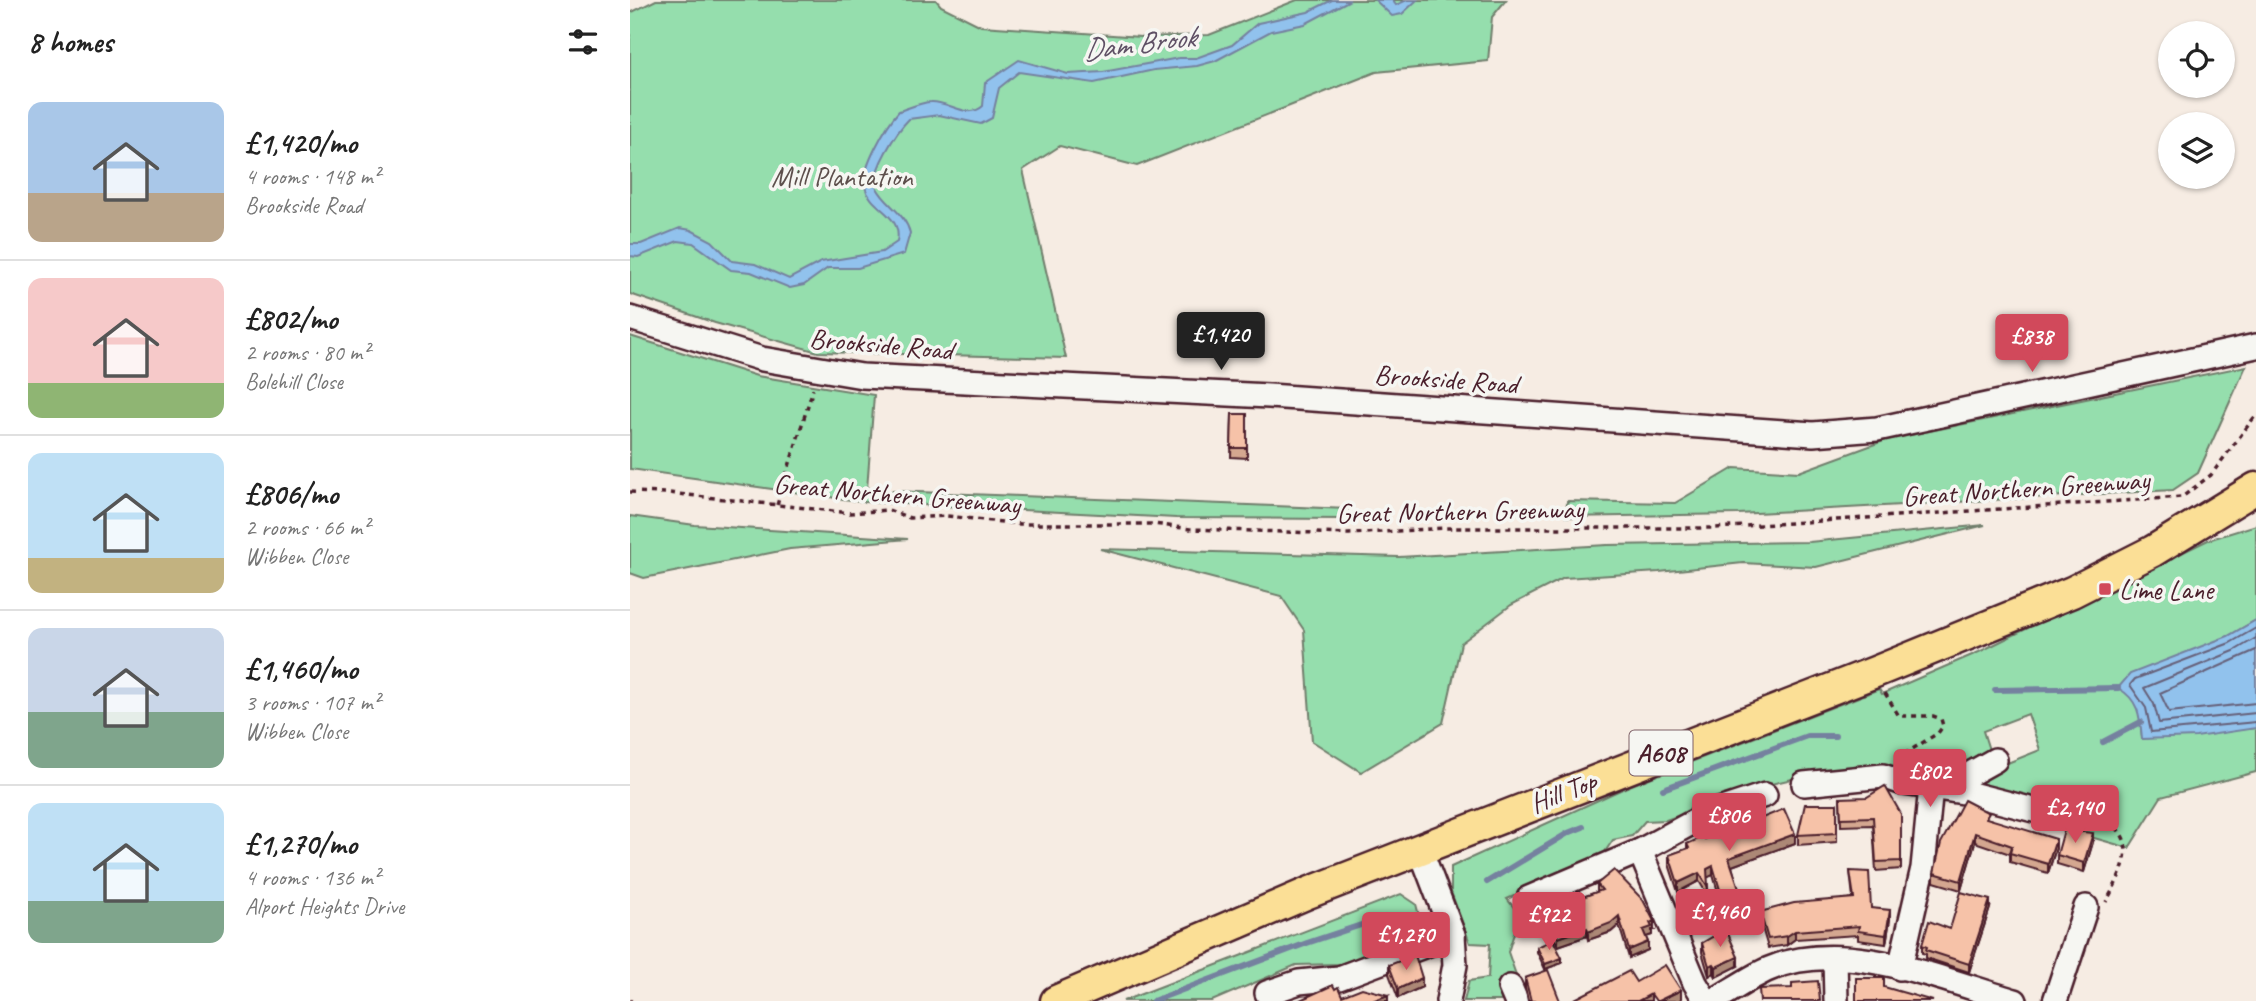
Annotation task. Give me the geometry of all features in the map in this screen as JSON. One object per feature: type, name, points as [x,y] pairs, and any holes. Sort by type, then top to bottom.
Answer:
[{"type":"main road","name":"Hill Top","points":[[1056,1001],[1420,849],[1875,672],[2072,592],[2181,534],[2256,488]]},
{"type":"street","name":"Brookside Road","points":[[630,318],[762,359],[819,370],[908,379],[1256,396],[1813,434],[1877,429],[2256,346]]},
{"type":"street","points":[[1900,968],[1923,869],[1949,790],[1995,760]]},
{"type":"street","points":[[1804,784],[1883,776],[1903,783],[2059,807]]},
{"type":"street","points":[[1530,898],[1640,851],[1710,813],[1765,795]]},
{"type":"street","points":[[1420,849],[1453,935],[1455,965],[1448,1001]]},
{"type":"street","points":[[1640,851],[1695,983],[1706,1001]]},
{"type":"street","points":[[2055,1001],[2094,908]]},
{"type":"street","points":[[1268,993],[1299,982],[1339,978],[1453,935]]},
{"type":"street","points":[[1835,958],[1836,1001]]},
{"type":"street","points":[[1713,1001],[1770,968],[1835,958],[1858,958],[2015,1001]]},
{"type":"path","points":[[777,505],[819,370]]},
{"type":"path","name":"Great Northern Greenway","points":[[630,492],[669,493],[851,513],[888,510],[910,518],[947,516],[1020,524],[1154,524],[1190,529],[1349,534],[1446,528],[1716,528],[2182,497],[2211,475],[2256,415]]},
{"type":"path","points":[[1875,672],[1899,716],[1933,716],[1941,719],[1943,726],[1938,733],[1906,753],[1908,766],[1903,783]]},
{"type":"path","points":[[2059,807],[2112,822],[2123,832],[2126,842],[2124,858],[2094,908]]},
{"type":"green space","name":"Mill Plantation","points":[[656,0],[936,0],[941,6],[981,26],[1141,37],[1209,35],[1297,0],[1506,0],[1492,17],[1488,61],[1376,72],[1137,166],[1060,146],[1023,170],[1066,358],[818,352],[715,323],[630,294],[630,13]]},
{"type":"green space","points":[[630,336],[757,376],[874,395],[867,490],[1348,509],[1344,519],[1176,518],[865,502],[630,469]]},
{"type":"green space","points":[[2246,366],[2198,473],[2173,490],[1738,514],[1566,517],[1567,501],[1675,503],[1734,468],[1799,472],[1886,440]]},
{"type":"green space","points":[[630,516],[695,525],[908,539],[790,549],[644,578],[630,573]]},
{"type":"green space","points":[[1985,525],[1816,567],[1743,563],[1564,578],[1511,605],[1461,643],[1443,723],[1361,772],[1312,741],[1304,630],[1281,596],[1100,549],[1399,557],[1607,545],[1809,542]]},
{"type":"green space","points":[[2256,525],[2256,620],[2129,694],[2140,711],[2142,739],[2256,728],[2256,772],[2161,797],[2129,848],[2070,831],[2076,811],[1969,785],[1995,768],[2040,750],[2028,714],[1983,731],[1989,750],[1956,771],[1878,768],[1813,774],[1758,787],[1666,820],[1645,821],[1632,836],[1613,840],[1600,859],[1507,899],[1520,915],[1508,952],[1516,975],[1497,983],[1504,1001],[1464,1001],[1469,981],[1488,978],[1490,944],[1470,943],[1451,892],[1451,867],[1629,786],[1879,689],[1882,694],[1979,652],[2208,540]]},
{"type":"green space","points":[[1401,894],[1416,904],[1424,935],[1340,964],[1296,965],[1212,1001],[1123,1001]]},
{"type":"water","points":[[1332,0],[1350,0],[1305,24],[1271,31],[1215,61],[1094,83],[1019,72],[999,88],[992,118],[981,124],[939,115],[909,119],[886,152],[876,181],[881,194],[908,226],[910,233],[904,254],[858,268],[828,268],[804,285],[790,288],[751,272],[731,270],[693,243],[678,241],[638,257],[630,256],[630,244],[641,244],[680,228],[691,230],[712,241],[732,261],[755,264],[789,279],[821,262],[882,252],[897,242],[898,233],[891,218],[868,195],[865,179],[876,148],[899,111],[931,102],[965,111],[977,110],[983,106],[985,83],[1019,60],[1068,74],[1103,72],[1179,58],[1196,58],[1232,45],[1258,23],[1308,12]]},
{"type":"water","points":[[1375,0],[1392,0],[1396,5],[1407,0],[1417,0],[1402,14],[1392,16]]},
{"type":"water","points":[[2256,620],[2256,728],[2196,737],[2142,739],[2134,703],[2118,688],[2130,674],[2228,636]]},
{"type":"building","points":[[1232,414],[1247,414],[1247,448],[1231,448]]},
{"type":"building","points":[[1885,786],[1901,814],[1901,861],[1876,862],[1873,817],[1841,818],[1840,798],[1867,797]]},
{"type":"building","points":[[1964,800],[1989,813],[1986,818],[2056,839],[2048,864],[2010,853],[2012,846],[1975,833],[1961,881],[1934,873],[1941,843]]},
{"type":"building","points":[[1805,804],[1837,804],[1837,833],[1798,835]]},
{"type":"building","points":[[1784,809],[1795,834],[1729,858],[1744,903],[1726,910],[1713,866],[1707,869],[1708,887],[1699,873],[1678,883],[1669,855],[1689,848],[1687,844],[1705,836],[1705,839],[1712,836],[1713,838]]},
{"type":"building","points":[[2064,830],[2093,833],[2084,863],[2057,855]]},
{"type":"building","points":[[1614,870],[1643,900],[1654,921],[1650,923],[1652,927],[1643,930],[1648,942],[1629,950],[1619,916],[1611,923],[1588,932],[1587,928],[1558,938],[1547,914],[1557,910],[1555,907],[1602,890],[1597,884]]},
{"type":"building","points":[[1850,871],[1869,872],[1871,908],[1890,910],[1886,935],[1858,931],[1859,926],[1795,931],[1787,936],[1768,939],[1760,912],[1794,903],[1854,898]]},
{"type":"building","points":[[1961,892],[1990,900],[1969,964],[1926,950],[1927,947],[1922,945],[1929,921],[1950,929]]},
{"type":"building","points":[[1726,929],[1738,957],[1716,967],[1714,964],[1709,966],[1702,943]]},
{"type":"building","points":[[1553,940],[1562,958],[1545,964],[1537,947]]},
{"type":"building","points":[[1415,955],[1422,978],[1398,989],[1389,965]]},
{"type":"building","points":[[1665,965],[1681,990],[1658,1001],[1651,994],[1638,1001],[1571,1001],[1629,971],[1636,982]]},
{"type":"building","points":[[1548,970],[1560,1001],[1531,1001],[1525,978]]},
{"type":"building","points":[[1856,978],[1884,978],[1884,987],[1933,1001],[1856,1001]]},
{"type":"building","points":[[1818,981],[1820,1001],[1760,1001],[1759,989],[1792,988],[1792,983]]},
{"type":"building","points":[[1333,985],[1335,989],[1338,987],[1342,996],[1362,988],[1388,995],[1372,1001],[1298,1001]]},
{"type":"waterway","points":[[1995,690],[2118,688]]},
{"type":"waterway","points":[[2103,742],[2141,722]]},
{"type":"waterway","points":[[1663,789],[1807,736],[1835,736]]},
{"type":"waterway","points":[[1487,882],[1568,833],[1583,827]]},
{"type":"waterway","points":[[1153,1001],[1382,918],[1406,917]]},
{"type":"place","name":"Lime Lane","points":[[2105,589]]},
{"type":"water label","name":"Dam Brook","points":[[1139,43]]}]
